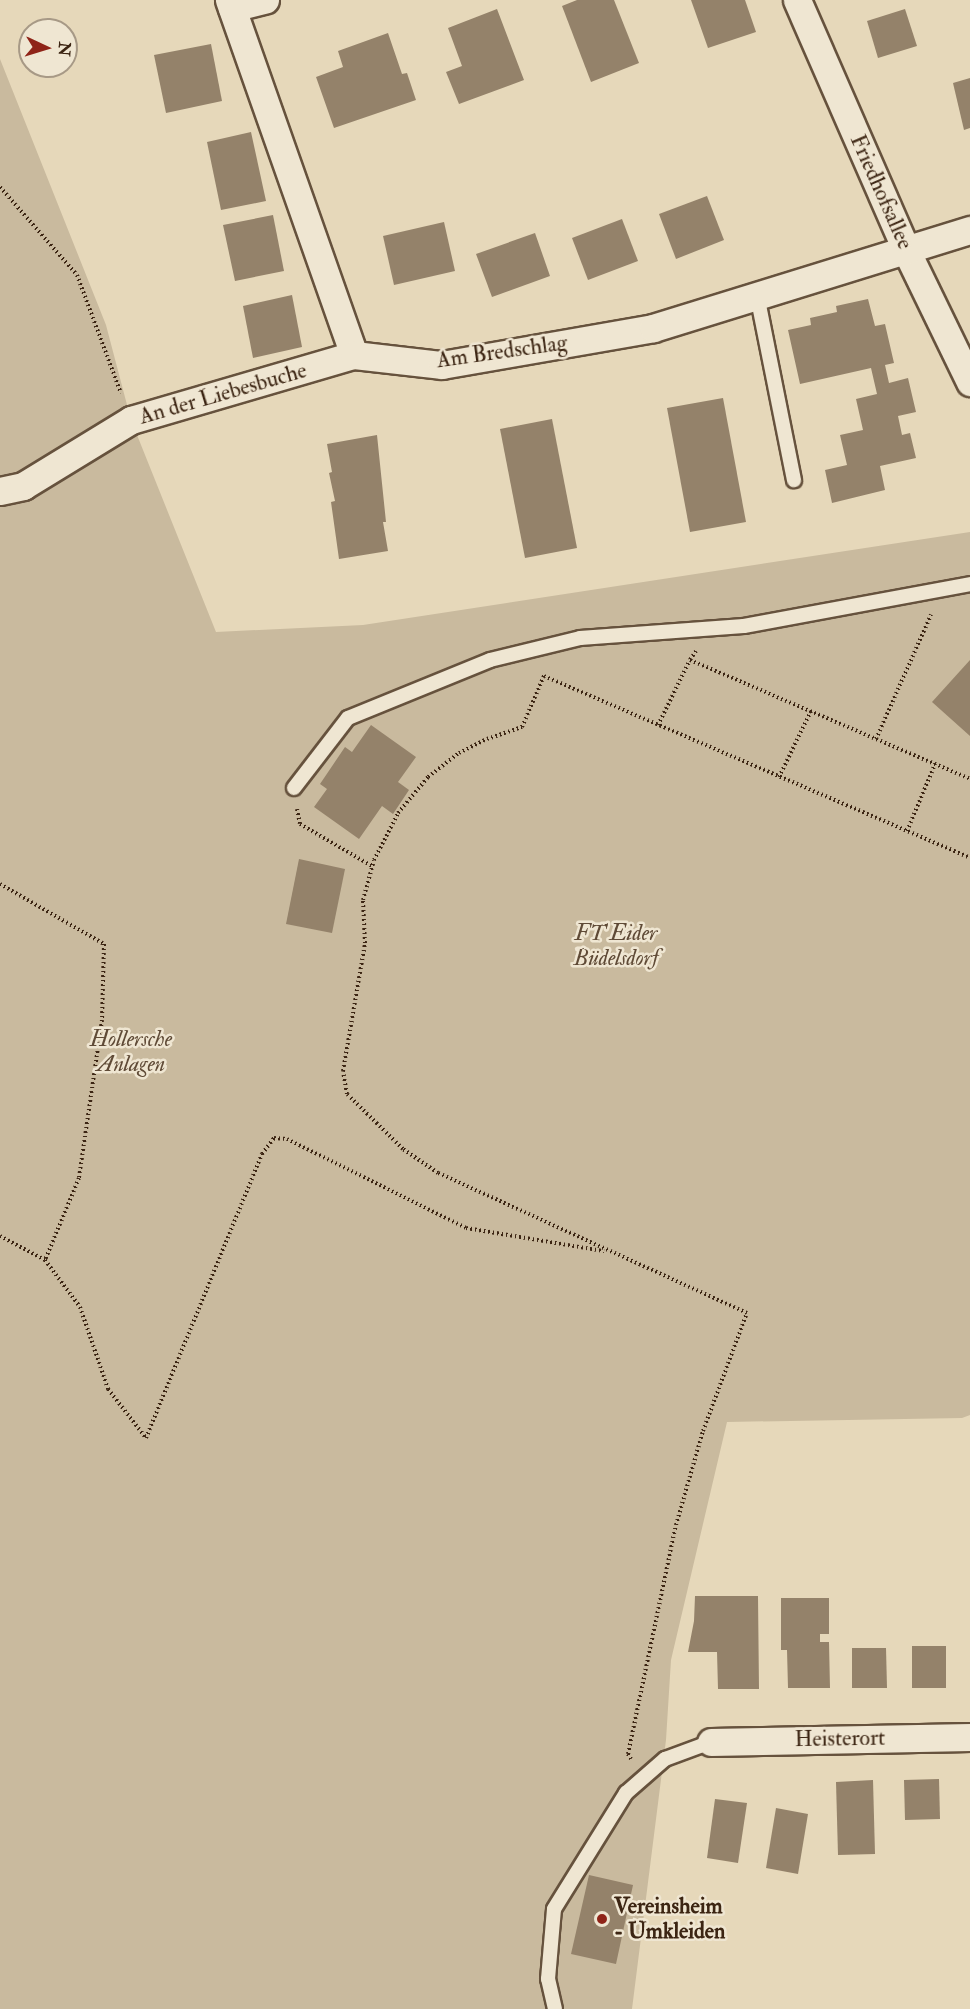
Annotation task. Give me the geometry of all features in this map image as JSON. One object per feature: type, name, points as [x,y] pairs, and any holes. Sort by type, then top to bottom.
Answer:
[{"type":"street","points":[[265,0],[231,4],[354,355]]},
{"type":"street","name":"Friedhofsallee","points":[[797,0],[906,250],[970,382]]},
{"type":"street","name":"Am Bredschlag","points":[[354,355],[442,365],[653,328],[970,230]]},
{"type":"street","name":"An der Liebesbuche","points":[[0,491],[23,486],[131,420],[354,355]]},
{"type":"street","name":"Heisterort","points":[[711,1742],[970,1737]]},
{"type":"lane","points":[[757,295],[794,480]]},
{"type":"lane","points":[[294,788],[348,718],[490,660],[580,638],[744,626],[970,584]]},
{"type":"lane","points":[[555,2009],[548,1979],[554,1909],[626,1793],[665,1759],[711,1742]]},
{"type":"path","points":[[0,187],[76,275],[131,420]]},
{"type":"path","points":[[876,739],[942,589]]},
{"type":"path","points":[[658,725],[690,660],[709,629]]},
{"type":"path","points":[[690,660],[970,778]]},
{"type":"path","points":[[641,1779],[628,1754],[676,1525],[703,1431],[747,1313],[438,1173],[403,1149],[347,1095],[343,1071],[364,943],[363,900],[372,866],[398,813],[428,777],[459,753],[487,739],[522,727],[544,676],[970,858]]},
{"type":"path","points":[[779,777],[810,711]]},
{"type":"path","points":[[907,831],[935,764]]},
{"type":"path","points":[[294,788],[300,824],[372,866]]},
{"type":"path","points":[[0,884],[104,944],[102,1020],[80,1178],[45,1260]]},
{"type":"path","points":[[0,1236],[45,1260],[80,1306],[108,1389],[146,1438],[262,1154],[274,1138],[287,1139],[466,1228],[609,1252]]},
{"type":"green space","name":"FT Eider Büdelsdorf","points":[[0,59],[106,325],[131,420],[216,632],[363,625],[970,532],[970,1415],[962,1418],[727,1422],[671,1660],[666,1740],[632,2009],[0,2009]]},
{"type":"building","points":[[577,0],[614,0],[639,63],[591,82],[562,6]]},
{"type":"building","points":[[691,0],[745,0],[756,32],[708,48]]},
{"type":"building","points":[[497,9],[524,80],[459,104],[446,72],[462,66],[448,28]]},
{"type":"building","points":[[905,9],[917,46],[878,58],[867,21]]},
{"type":"building","points":[[388,33],[402,74],[407,73],[416,100],[334,128],[316,77],[343,67],[338,51]]},
{"type":"building","points":[[211,44],[222,101],[166,113],[154,55]]},
{"type":"building","points":[[970,78],[970,128],[964,130],[953,83]]},
{"type":"building","points":[[251,132],[266,201],[221,210],[207,142]]},
{"type":"building","points":[[707,196],[724,240],[676,259],[659,214]]},
{"type":"building","points":[[273,215],[284,271],[235,281],[223,225]]},
{"type":"building","points":[[622,219],[638,261],[588,280],[572,238]]},
{"type":"building","points":[[444,222],[455,271],[394,285],[383,236]]},
{"type":"building","points":[[535,233],[550,276],[492,297],[476,254]]},
{"type":"building","points":[[292,295],[302,347],[253,358],[243,306]]},
{"type":"building","points":[[868,299],[875,326],[885,324],[894,363],[885,365],[889,383],[908,378],[916,412],[898,416],[902,435],[910,433],[916,458],[880,466],[885,490],[832,503],[825,470],[847,465],[840,435],[863,430],[856,399],[877,394],[871,368],[800,384],[788,330],[811,325],[810,318],[837,312],[836,306]]},
{"type":"building","points":[[723,398],[746,522],[690,532],[667,408]]},
{"type":"building","points":[[552,419],[577,548],[525,558],[500,429]]},
{"type":"building","points":[[377,435],[386,522],[383,522],[388,551],[339,559],[331,502],[335,501],[329,473],[332,472],[327,444]]},
{"type":"building","points":[[970,660],[970,736],[932,702]]},
{"type":"building","points":[[371,725],[416,757],[398,782],[409,790],[393,814],[382,806],[359,839],[314,807],[327,789],[320,784],[345,747],[352,752]]},
{"type":"building","points":[[299,859],[345,869],[332,933],[286,924]]},
{"type":"building","points":[[695,1596],[758,1596],[759,1689],[718,1689],[717,1652],[688,1652],[694,1621]]},
{"type":"building","points":[[781,1598],[829,1598],[829,1634],[820,1634],[820,1642],[829,1642],[830,1688],[788,1688],[787,1650],[781,1650]]},
{"type":"building","points":[[912,1646],[946,1646],[946,1688],[912,1688]]},
{"type":"building","points":[[852,1648],[886,1648],[887,1688],[852,1688]]},
{"type":"building","points":[[939,1779],[940,1819],[905,1820],[904,1780]]},
{"type":"building","points":[[873,1780],[875,1854],[838,1855],[836,1782]]},
{"type":"building","points":[[715,1799],[747,1803],[738,1863],[707,1858]]},
{"type":"building","points":[[776,1808],[808,1814],[798,1874],[766,1868]]},
{"type":"building","name":"Vereinsheim - Umkleiden","points":[[589,1875],[633,1885],[616,1964],[571,1954]]},
{"type":"place","name":"Vereinsheim - Umkleiden","points":[[602,1919]]},
{"type":"park label","name":"Hollersche Anlagen","points":[[131,1052]]}]
